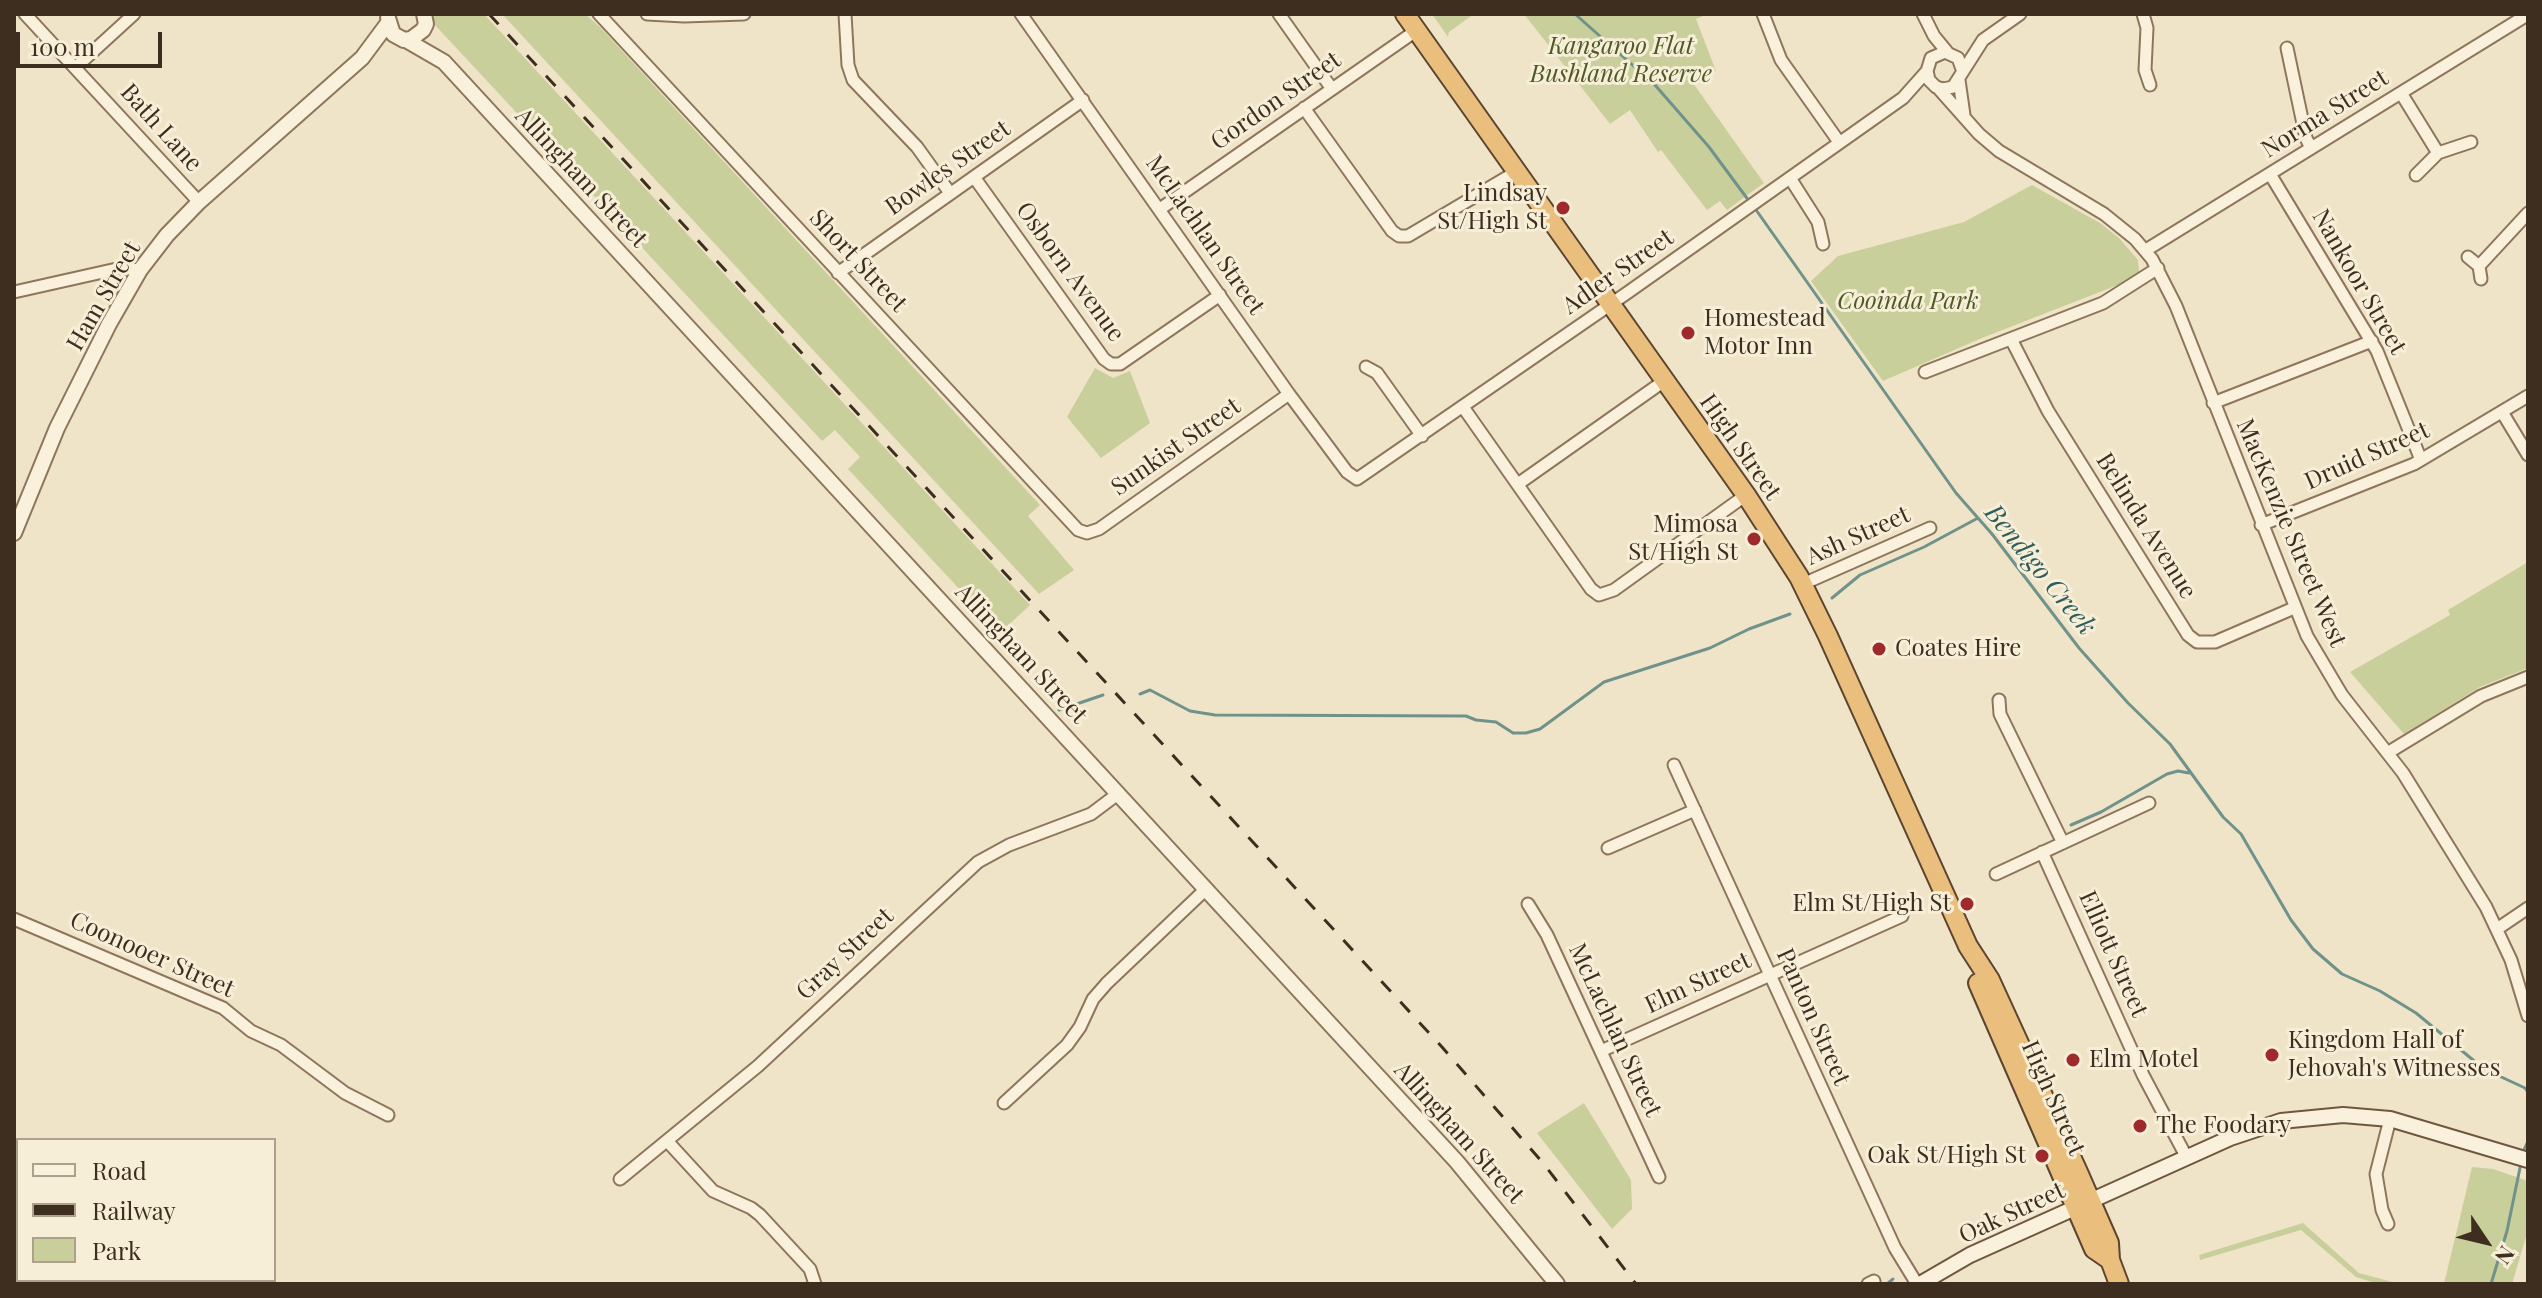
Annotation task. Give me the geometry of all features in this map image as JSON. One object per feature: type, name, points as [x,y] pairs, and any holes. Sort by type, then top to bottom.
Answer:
[{"type":"highway","name":"High Street","points":[[1405,14],[1746,495],[1803,584],[1968,946],[1992,1018],[2082,1205],[2094,1249],[2110,1260],[2119,1284]]},
{"type":"street","name":"Bath Lane","points":[[25,14],[199,202]]},
{"type":"street","points":[[76,67],[134,14]]},
{"type":"street","name":"Short Street","points":[[599,14],[1074,527],[1087,533]]},
{"type":"street","points":[[647,14],[744,14]]},
{"type":"street","points":[[845,14],[848,65],[853,80],[917,147],[950,193]]},
{"type":"street","name":"McLachlan Street","points":[[1021,14],[1289,394],[1347,472],[1356,479]]},
{"type":"street","points":[[1279,14],[1332,89]]},
{"type":"street","points":[[1763,14],[1781,60],[1839,142]]},
{"type":"street","points":[[1931,58],[1983,40],[2020,14]]},
{"type":"street","points":[[2143,14],[2147,28],[2145,70],[2150,85]]},
{"type":"street","name":"Norma Street","points":[[2146,250],[2527,16]]},
{"type":"street","name":"Allingham Street","points":[[388,17],[393,34],[444,62],[1119,793],[1479,1186],[1557,1284]]},
{"type":"street","name":"Ham Street","points":[[14,533],[57,428],[140,270],[167,235],[199,202],[362,58],[388,17]]},
{"type":"street","points":[[1925,17],[1931,58],[1927,71],[1929,80],[1938,88],[1950,88],[1983,40]]},
{"type":"street","points":[[1925,17],[1960,62],[1965,117]]},
{"type":"street","name":"Allingham Street","points":[[426,18],[444,62]]},
{"type":"street","name":"Ham Street","points":[[362,58],[416,37],[426,18]]},
{"type":"street","name":"Gordon Street","points":[[1160,209],[1417,30]]},
{"type":"street","points":[[2287,48],[2306,138],[2311,148]]},
{"type":"street","name":"Adler Street","points":[[1356,479],[1364,477],[1903,98],[1927,71]]},
{"type":"street","name":"Adler Street","points":[[1903,98],[1938,88]]},
{"type":"street","name":"MacKenzie Street West","points":[[1938,88],[1999,151],[2104,214],[2146,250],[2158,268],[2176,306],[2294,608],[2329,675],[2389,752],[2497,929],[2511,960],[2528,1016]]},
{"type":"street","points":[[2401,93],[2438,153]]},
{"type":"street","name":"Bowles Street","points":[[838,273],[1083,100]]},
{"type":"street","points":[[1304,108],[1392,231],[1399,236],[1408,236],[1516,172]]},
{"type":"street","points":[[2416,175],[2438,153],[2471,142]]},
{"type":"street","name":"Nankoor Street","points":[[2270,174],[2372,341],[2421,460]]},
{"type":"street","name":"Osborn Avenue","points":[[974,177],[1104,359],[1111,364],[1120,364],[1220,295]]},
{"type":"street","points":[[1790,178],[1818,222],[1823,244]]},
{"type":"street","points":[[2479,266],[2528,213]]},
{"type":"street","points":[[2468,257],[2479,266],[2481,279]]},
{"type":"street","points":[[14,292],[121,268],[140,270]]},
{"type":"street","points":[[1925,372],[2103,303],[2158,268]]},
{"type":"street","name":"Belinda Avenue","points":[[2011,339],[2048,411],[2188,635],[2197,642],[2215,642],[2294,608]]},
{"type":"street","points":[[2213,403],[2372,341]]},
{"type":"street","points":[[1366,367],[1377,373],[1422,436]]},
{"type":"street","points":[[1518,484],[1664,381]]},
{"type":"street","name":"Sunkist Street","points":[[1087,533],[1104,525],[1289,394]]},
{"type":"street","name":"Druid Street","points":[[2261,525],[2421,460],[2528,396]]},
{"type":"street","points":[[1463,407],[1591,589],[1599,595],[1614,590],[1746,495]]},
{"type":"street","points":[[2502,412],[2528,455]]},
{"type":"street","name":"Ash Street","points":[[1803,584],[1930,528]]},
{"type":"street","points":[[2389,752],[2481,696],[2528,677]]},
{"type":"street","points":[[1999,700],[2000,714],[2063,843]]},
{"type":"street","name":"Panton Street","points":[[1674,765],[1895,1248],[1918,1284]]},
{"type":"street","name":"Gray Street","points":[[620,1179],[758,1066],[978,862],[1009,845],[1091,814],[1119,793]]},
{"type":"street","points":[[1996,874],[2149,803]]},
{"type":"street","points":[[1608,848],[1695,810]]},
{"type":"street","name":"Elliott Street","points":[[2042,852],[2143,1075],[2187,1158]]},
{"type":"street","points":[[1004,1103],[1067,1045],[1080,1027],[1093,999],[1107,983],[1206,889]]},
{"type":"street","name":"McLachlan Street","points":[[1528,904],[1547,935],[1659,1177]]},
{"type":"street","points":[[2497,929],[2528,908]]},
{"type":"street","name":"Elm Street","points":[[1601,1051],[1902,916]]},
{"type":"street","name":"Coonooer Street","points":[[14,919],[223,1008],[251,1031],[281,1045],[345,1093],[388,1115]]},
{"type":"street","name":"Oak Street","points":[[1918,1284],[1970,1255],[2187,1158],[2248,1131],[2290,1119],[2343,1115],[2390,1119],[2508,1158],[2528,1170]]},
{"type":"street","points":[[2388,1224],[2380,1203],[2376,1174],[2390,1119]]},
{"type":"street","points":[[668,1142],[713,1191],[760,1215],[810,1269],[815,1284]]},
{"type":"street","name":"Oak Street","points":[[2508,1158],[2528,1160]]},
{"type":"green space","points":[[434,14],[484,14],[1030,605],[1000,633],[848,469],[860,457],[835,430],[822,441],[434,24]]},
{"type":"green space","points":[[502,14],[585,14],[601,28],[1040,505],[1028,516],[1074,570],[1039,594]]},
{"type":"green space","points":[[1432,14],[1474,14],[1449,32],[1448,37]]},
{"type":"green space","name":"Kangaroo Flat Bushland Reserve","points":[[1524,14],[1708,14],[1696,19],[1716,71],[1693,83],[1764,183],[1727,210],[1720,201],[1707,210],[1661,150],[1658,152],[1630,110],[1610,124]]},
{"type":"green space","name":"Cooinda Park","points":[[2032,185],[2100,223],[2119,238],[2138,260],[2139,272],[2128,281],[1883,381],[1811,281],[1838,256],[1964,222]]},
{"type":"green space","points":[[1095,368],[1113,378],[1130,371],[1150,423],[1101,458],[1067,417]]},
{"type":"green space","points":[[2528,562],[2528,668],[2480,687],[2404,734],[2350,672],[2450,615],[2448,610]]},
{"type":"green space","points":[[1584,1103],[1631,1180],[1632,1209],[1612,1229],[1537,1133]]},
{"type":"green space","points":[[2472,1167],[2493,1169],[2528,1181],[2528,1230],[2512,1284],[2444,1284]]},
{"type":"green space","points":[[2303,1223],[2359,1273],[2400,1284],[2378,1284],[2356,1277],[2301,1230],[2200,1260],[2199,1255]]},
{"type":"waterway","name":"Bendigo Creek","points":[[1575,14],[1655,85],[1709,147],[1749,201]]},
{"type":"waterway","name":"Bendigo Creek","points":[[1754,207],[1956,493],[1992,534],[2079,648],[2170,744],[2223,817],[2241,834],[2291,920],[2313,949],[2342,974],[2380,991],[2416,1013],[2484,1069],[2528,1092]]},
{"type":"waterway","points":[[1832,598],[1860,575],[1924,547],[1978,518]]},
{"type":"waterway","points":[[1140,694],[1150,690],[1190,711],[1215,715],[1466,716],[1496,722],[1513,733],[1526,733],[1540,729],[1604,682],[1710,648],[1790,614]]},
{"type":"waterway","points":[[1059,710],[1103,695]]},
{"type":"waterway","points":[[2071,825],[2101,812],[2167,774],[2178,771],[2189,773]]},
{"type":"waterway","name":"Bendigo Creek","points":[[2523,1152],[2528,1141]]},
{"type":"waterway","name":"Bendigo Creek","points":[[2491,1284],[2507,1231],[2521,1163]]},
{"type":"waterway","points":[[1887,1284],[1893,1279]]},
{"type":"railway","points":[[489,14],[1442,1047],[1543,1163],[1636,1284]]},
{"type":"place","name":"Lindsay St/High St","points":[[1563,208]]},
{"type":"place","name":"Homestead Motor Inn","points":[[1688,333]]},
{"type":"place","name":"Mimosa St/High St","points":[[1754,539]]},
{"type":"place","name":"Coates Hire","points":[[1879,649]]},
{"type":"place","name":"Elm St/High St","points":[[1967,904]]},
{"type":"place","name":"Kingdom Hall of Jehovah's Witnesses","points":[[2272,1055]]},
{"type":"place","name":"Elm Motel","points":[[2073,1060]]},
{"type":"place","name":"The Foodary","points":[[2140,1126]]},
{"type":"place","name":"Oak St/High St","points":[[2042,1156]]}]
